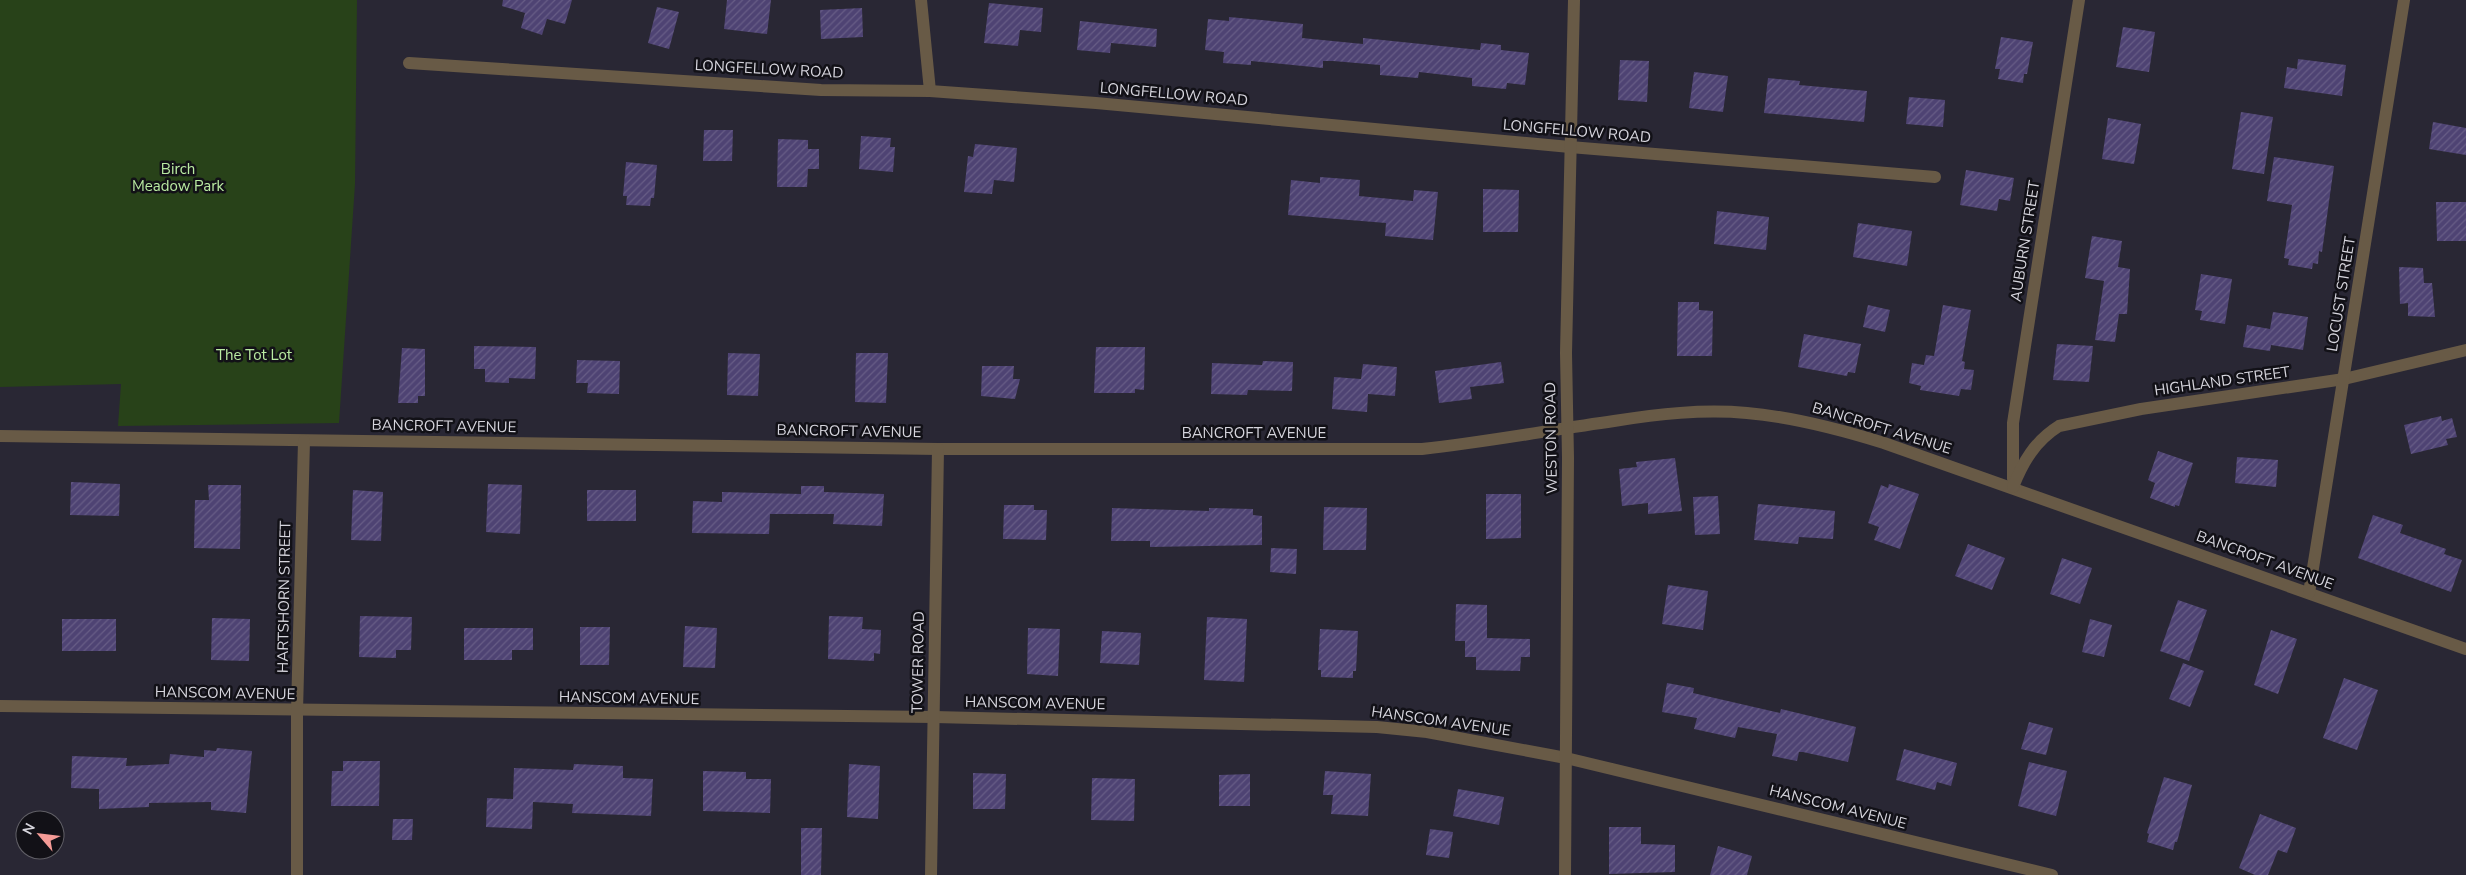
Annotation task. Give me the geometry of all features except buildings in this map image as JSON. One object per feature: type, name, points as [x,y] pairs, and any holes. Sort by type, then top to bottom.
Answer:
[{"type":"street","points":[[921,0],[930,91]]},
{"type":"street","name":"WESTON ROAD","points":[[1565,875],[1567,426],[1570,147],[1574,0]]},
{"type":"street","name":"AUBURN STREET","points":[[2013,487],[2013,423],[2079,0]]},
{"type":"street","name":"LOCUST STREET","points":[[2309,593],[2404,0]]},
{"type":"street","name":"LONGFELLOW ROAD","points":[[409,64],[821,90],[930,91],[1096,103],[1570,147],[1935,177]]},
{"type":"street","name":"HIGHLAND STREET","points":[[2013,487],[2020,469],[2035,446],[2059,426],[2141,409],[2344,379],[2466,350]]},
{"type":"street","name":"BANCROFT AVENUE","points":[[0,436],[938,448],[1422,449],[1498,440],[1567,426],[1677,412],[1745,413],[1817,424],[1884,443],[2013,487],[2466,649]]},
{"type":"street","name":"HARTSHORN STREET","points":[[297,875],[297,711],[304,440]]},
{"type":"street","name":"TOWER ROAD","points":[[931,875],[938,448]]},
{"type":"street","name":"HANSCOM AVENUE","points":[[0,706],[297,711],[934,717],[1377,726],[1427,732],[1566,758],[2052,875]]},
{"type":"green space","name":"Birch Meadow Park","points":[[0,0],[357,0],[355,184],[339,423],[118,426],[121,384],[0,387]]},
{"type":"park label","name":"The Tot Lot","points":[[254,355]]}]
